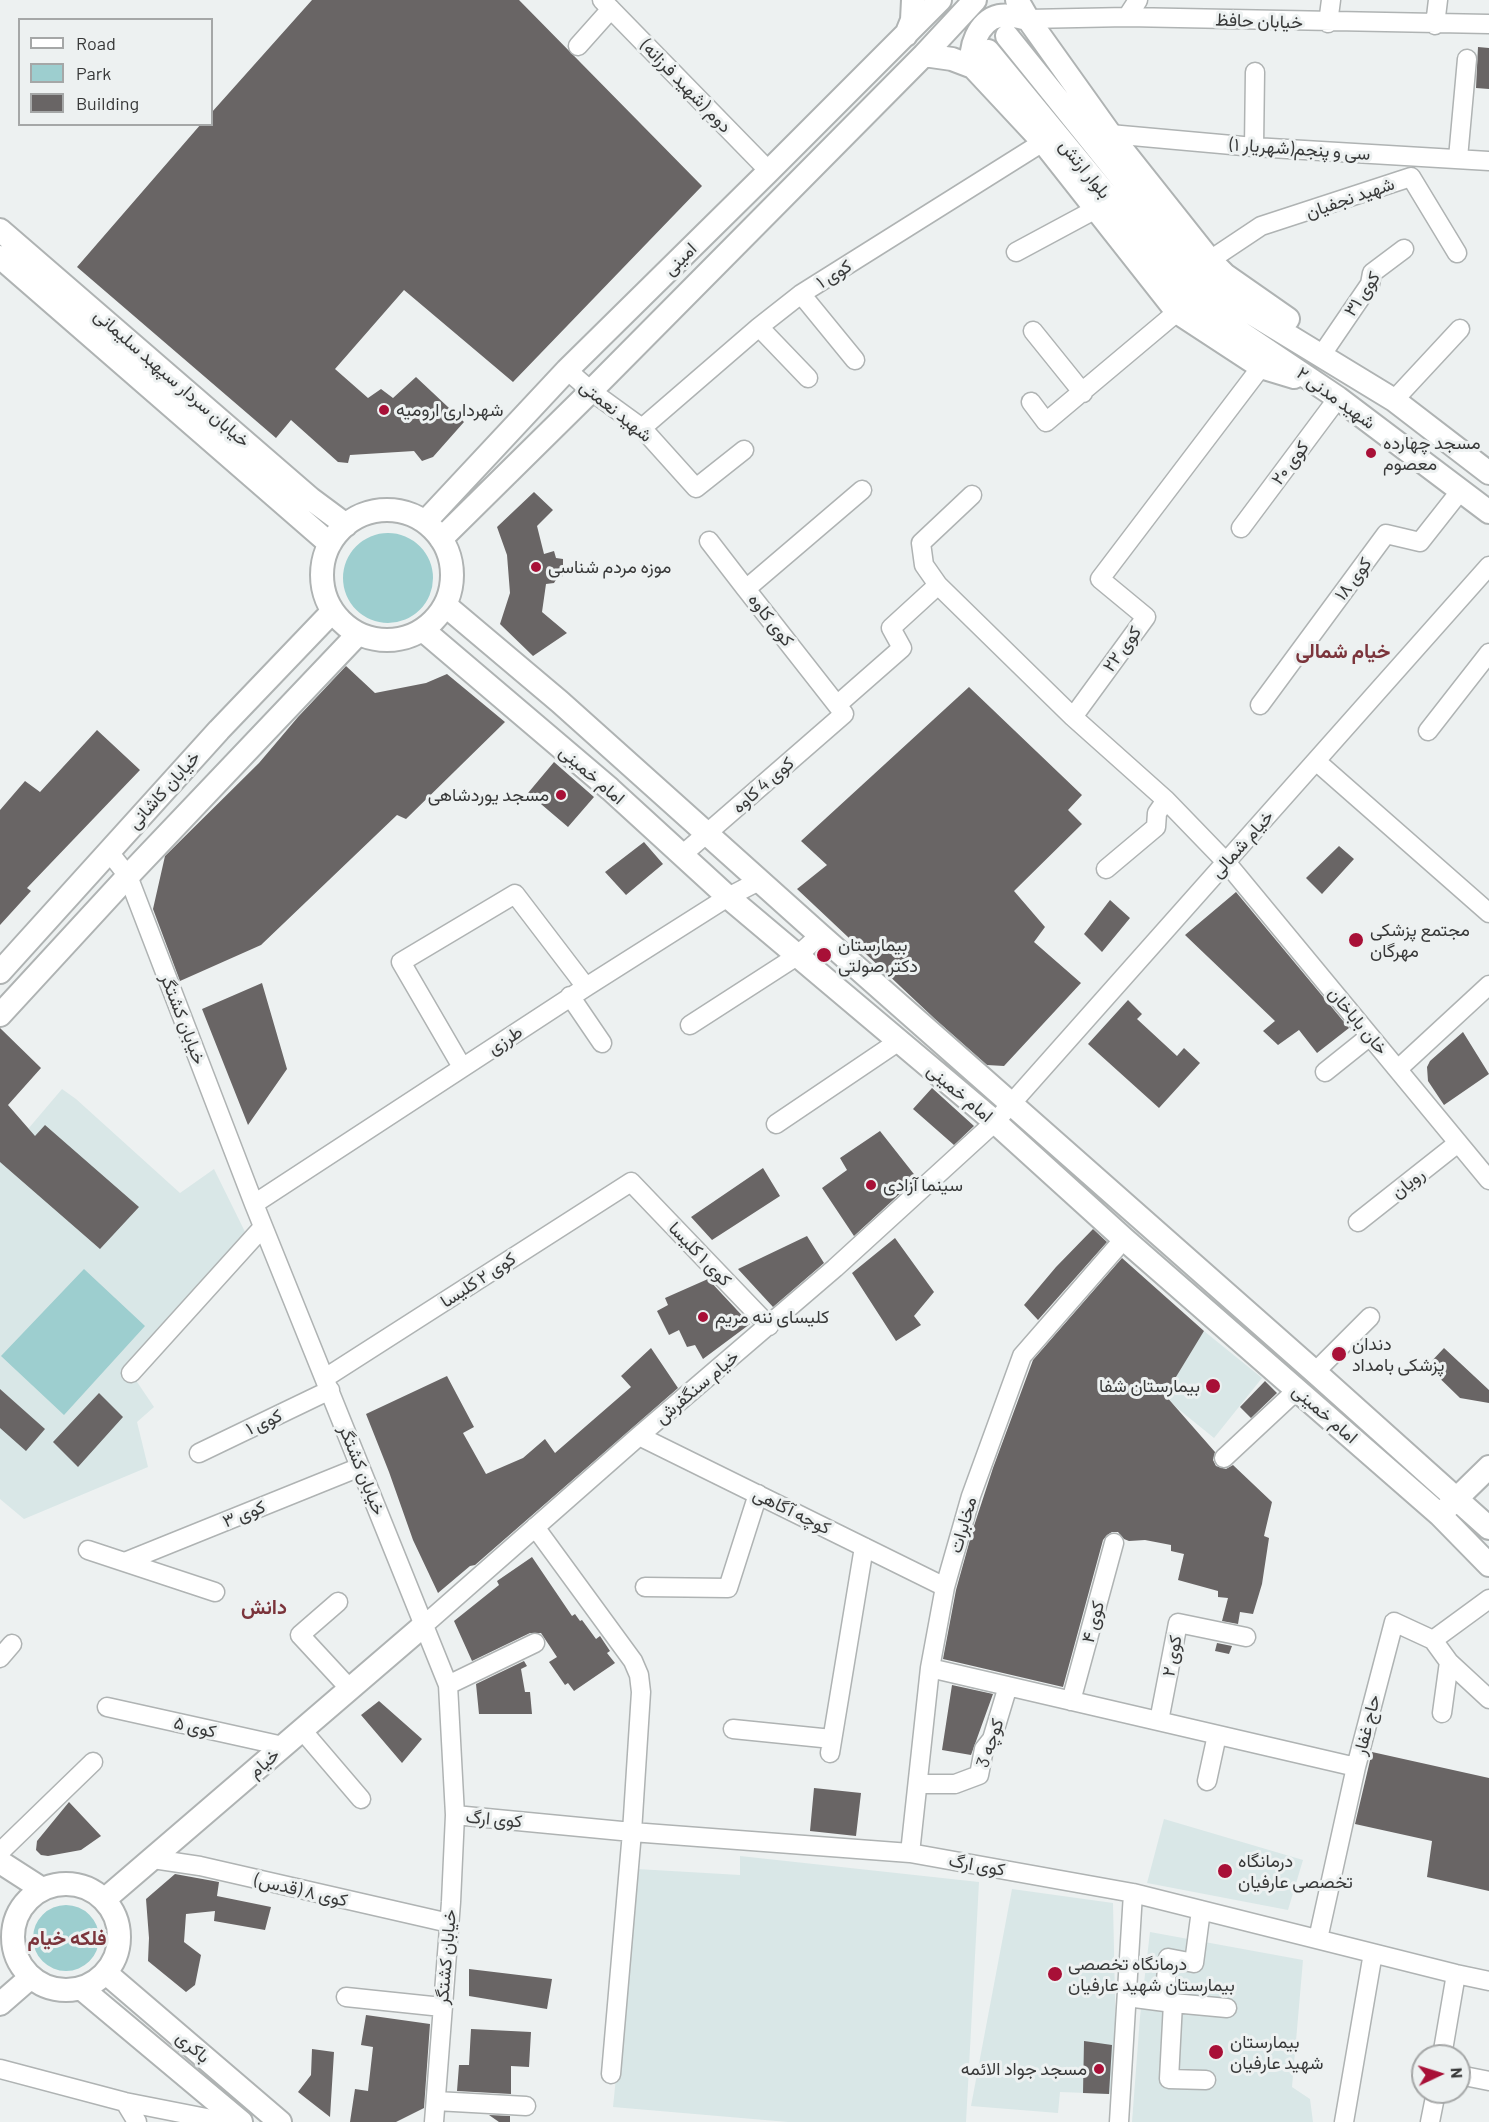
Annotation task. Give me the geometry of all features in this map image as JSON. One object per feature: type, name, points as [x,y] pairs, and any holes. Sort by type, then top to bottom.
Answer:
[{"type":"main road","points":[[905,36],[912,20],[913,0]]},
{"type":"main road","name":"امینی","points":[[424,522],[567,370],[940,0]]},
{"type":"main road","name":"امینی","points":[[441,539],[924,55],[975,0]]},
{"type":"main road","points":[[1196,273],[1110,134],[1023,10],[993,18],[983,26],[971,47],[970,58],[980,59],[1177,312],[1261,367],[1318,384]]},
{"type":"main road","name":"بلوار ارتش","points":[[1007,36],[1196,273]]},
{"type":"main road","points":[[924,55],[952,59],[980,59]]},
{"type":"main road","name":"بلوار ارتش","points":[[980,59],[1196,273]]},
{"type":"main road","name":"خیابان سردار سپهبد سلیمانی","points":[[0,230],[312,499],[346,525]]},
{"type":"main road","name":"خیابان سردار سپهبد سلیمانی","points":[[0,257],[330,544]]},
{"type":"main road","name":"شهید مدنی ۲","points":[[1196,273],[1210,288],[1330,354],[1489,473]]},
{"type":"main road","name":"شهید مدنی ۲","points":[[1196,273],[1195,302],[1338,398],[1489,512]]},
{"type":"main road","points":[[395,511],[411,514],[424,522],[441,539],[449,555],[452,572],[451,589],[445,605],[436,619],[423,630],[407,638],[391,641],[374,640],[358,634],[332,612],[326,599],[322,578],[324,557],[330,544],[346,525],[364,514],[395,511]]},
{"type":"main road","name":"امام خمینی","points":[[445,605],[560,702],[708,833],[759,882],[1456,1498],[1485,1518]]},
{"type":"main road","name":"خیابان کاشانی","points":[[0,972],[219,730],[332,612]]},
{"type":"main road","name":"امام خمینی","points":[[423,630],[610,789],[728,897],[995,1122],[1124,1239],[1440,1515],[1489,1565]]},
{"type":"main road","points":[[0,1015],[128,876],[358,634]]},
{"type":"main road","points":[[1440,1515],[1489,1467]]},
{"type":"main road","points":[[1459,1535],[1485,1518]]},
{"type":"main road","name":"خیام","points":[[104,1900],[423,1626]]},
{"type":"main road","points":[[0,1862],[42,1890]]},
{"type":"main road","points":[[55,1885],[74,1885],[93,1891],[104,1900],[112,1910],[118,1926],[119,1942],[115,1958],[106,1972],[95,1982],[81,1989],[68,1991],[54,1989],[41,1984],[22,1968],[16,1956],[8,1911],[42,1890],[55,1885]]},
{"type":"main road","name":"باکری","points":[[106,1972],[280,2122]]},
{"type":"main road","points":[[0,2004],[31,1977]]},
{"type":"main road","name":"باکری","points":[[81,1989],[241,2122]]},
{"type":"street","points":[[1127,17],[1138,0]]},
{"type":"street","points":[[1328,23],[1330,0]]},
{"type":"street","points":[[1435,24],[1438,0]]},
{"type":"street","points":[[578,46],[606,4]]},
{"type":"street","name":"دوم (شهید فرزانه)","points":[[606,4],[769,171]]},
{"type":"street","name":"خیابان حافظ","points":[[1023,10],[1127,17],[1328,23],[1489,24]]},
{"type":"street","points":[[1458,159],[1467,59]]},
{"type":"street","points":[[1254,147],[1255,72]]},
{"type":"street","name":"سی و پنجم(شهریار ۱)","points":[[1110,134],[1254,147],[1458,159],[1487,165]]},
{"type":"street","name":"کوی ۱","points":[[642,428],[759,327],[801,294],[1043,142]]},
{"type":"street","name":"شهید نجفیان","points":[[1196,273],[1261,226],[1411,177],[1457,254]]},
{"type":"street","points":[[1016,252],[1096,209]]},
{"type":"street","name":"کوی ۳۱","points":[[1330,354],[1370,284],[1372,273],[1404,249]]},
{"type":"street","points":[[801,294],[855,360]]},
{"type":"street","points":[[1031,402],[1046,423],[1177,312]]},
{"type":"street","points":[[759,327],[808,378]]},
{"type":"street","points":[[1394,400],[1460,329]]},
{"type":"street","points":[[1033,331],[1083,393]]},
{"type":"street","name":"کوی ۲۲","points":[[1073,717],[1146,617],[1100,579],[1261,367]]},
{"type":"street","name":"شهید نعمتی","points":[[567,370],[591,391],[642,428],[696,488],[744,450]]},
{"type":"street","name":"کوی ۲۰","points":[[1241,528],[1338,398]]},
{"type":"street","name":"کوی کاوه","points":[[840,709],[746,588],[862,490]]},
{"type":"street","name":"کوی ۱۸","points":[[1260,705],[1386,534],[1420,542],[1461,490]]},
{"type":"street","points":[[972,495],[921,543],[924,565],[938,585],[1073,717],[1166,800],[1226,862]]},
{"type":"street","points":[[709,541],[746,588]]},
{"type":"street","name":"خیام شمالی","points":[[995,1122],[1489,566]]},
{"type":"street","name":"کوی 4 کاوه","points":[[682,855],[840,709],[902,648],[891,628],[938,585]]},
{"type":"street","points":[[1428,731],[1489,653]]},
{"type":"street","points":[[1316,761],[1489,913]]},
{"type":"street","points":[[1107,869],[1156,827],[1157,813],[1166,800]]},
{"type":"street","name":"خیابان کشتگر","points":[[109,852],[128,876],[263,1227],[448,1685],[455,1815],[434,2122]]},
{"type":"street","name":"خان باباخان","points":[[1226,862],[1489,1180]]},
{"type":"street","name":"طرزی","points":[[254,1204],[578,992],[728,897],[759,882]]},
{"type":"street","points":[[462,1067],[401,962],[515,894],[578,992],[602,1044]]},
{"type":"street","points":[[690,1025],[797,956],[820,935]]},
{"type":"street","points":[[1398,1070],[1489,985]]},
{"type":"street","points":[[1325,1072],[1370,1036]]},
{"type":"street","points":[[776,1124],[900,1041]]},
{"type":"street","name":"خیام سنگفرش","points":[[423,1626],[639,1436],[835,1269],[995,1122]]},
{"type":"street","name":"رویان","points":[[1358,1222],[1458,1143]]},
{"type":"street","name":"کوی ۱ کلیسا","points":[[631,1182],[769,1326]]},
{"type":"street","name":"کوی ۲ کلیسا","points":[[327,1384],[631,1182]]},
{"type":"street","points":[[131,1373],[263,1227]]},
{"type":"street","name":"مخابرات","points":[[910,1853],[930,1668],[945,1587],[971,1496],[1022,1356],[1124,1239]]},
{"type":"street","points":[[1315,1371],[1370,1317]]},
{"type":"street","name":"کوی ۱","points":[[199,1453],[327,1384]]},
{"type":"street","points":[[1224,1458],[1297,1389]]},
{"type":"street","name":"کوچه آگاهی","points":[[639,1436],[945,1587]]},
{"type":"street","name":"کوی ۳","points":[[127,1561],[360,1467]]},
{"type":"street","points":[[645,1587],[728,1588],[758,1494]]},
{"type":"street","points":[[535,1527],[633,1661],[639,1675],[641,1692],[632,1832],[611,2074]]},
{"type":"street","name":"کوی ۴","points":[[1071,1701],[1114,1543]]},
{"type":"street","points":[[733,1729],[831,1746],[864,1547]]},
{"type":"street","points":[[88,1550],[127,1561],[215,1592]]},
{"type":"street","points":[[1489,1599],[1433,1640],[1449,1662],[1489,1699]]},
{"type":"street","points":[[338,1602],[300,1635],[350,1689]]},
{"type":"street","name":"حاج غفار","points":[[1318,1939],[1356,1767],[1394,1622],[1433,1640]]},
{"type":"street","name":"کوی ۲","points":[[1159,1721],[1179,1623],[1246,1637]]},
{"type":"street","points":[[448,1685],[535,1643]]},
{"type":"street","points":[[0,1658],[12,1644]]},
{"type":"street","points":[[1442,1713],[1449,1662]]},
{"type":"street","points":[[930,1668],[1356,1767]]},
{"type":"street","name":"کوچه 3","points":[[918,1784],[955,1784],[979,1775],[984,1749],[992,1739],[1008,1686]]},
{"type":"street","name":"کوی ۵","points":[[107,1707],[283,1746]]},
{"type":"street","points":[[303,1730],[361,1799]]},
{"type":"street","points":[[1207,1781],[1217,1735]]},
{"type":"street","points":[[0,1852],[93,1762]]},
{"type":"street","name":"کوی ارگ","points":[[455,1815],[632,1832],[910,1853],[1133,1893],[1489,1981]]},
{"type":"street","name":"کوی ۸ (قدس)","points":[[153,1859],[200,1866],[449,1923]]},
{"type":"street","points":[[1119,2122],[1133,1893]]},
{"type":"street","points":[[1201,1910],[1194,1964],[1168,1958],[1169,2079],[1206,2080]]},
{"type":"street","points":[[1344,2122],[1373,1953]]},
{"type":"street","points":[[1444,2044],[1456,1974]]},
{"type":"street","points":[[346,1997],[442,2007]]},
{"type":"street","points":[[1127,1997],[1227,2008]]},
{"type":"street","points":[[0,2069],[125,2102],[227,2122]]},
{"type":"street","points":[[1471,2077],[1489,2081]]},
{"type":"street","points":[[436,2101],[526,2106]]},
{"type":"street","points":[[125,2102],[137,2122]]},
{"type":"street","points":[[1430,2122],[1434,2104]]},
{"type":"shaded area","points":[[62,1089],[180,1193],[214,1169],[250,1242],[131,1373],[154,1407],[137,1422],[148,1467],[24,1519],[0,1499],[0,1162]]},
{"type":"shaded area","name":"بیمارستان شفا","points":[[1204,1331],[1262,1378],[1214,1438],[1177,1408],[1165,1395]]},
{"type":"shaded area","name":"درمانگاه تخصصی عارفیان","points":[[1164,1819],[1303,1860],[1288,1910],[1147,1883]]},
{"type":"shaded area","points":[[740,1856],[979,1882],[966,2122],[788,2122],[613,2107],[637,1869],[740,1875]]},
{"type":"shaded area","name":"درمانگاه تخصصی بیمارستان شهید عارفیان","points":[[1012,1889],[1113,1903],[1116,2045],[1114,2094],[1060,2092],[1058,2113],[971,2106]]},
{"type":"shaded area","name":"بیمارستان شهید عارفیان","points":[[1150,1932],[1303,1960],[1292,2087],[1310,2099],[1313,2122],[1132,2122],[1140,2017]]},
{"type":"green space","points":[[388,533],[405,536],[420,546],[430,561],[433,578],[430,595],[420,610],[405,620],[388,623],[371,620],[356,610],[346,595],[343,578],[346,561],[356,546],[371,536]]},
{"type":"green space","points":[[84,1269],[145,1326],[64,1415],[1,1356]]},
{"type":"green space","points":[[66,1905],[79,1908],[89,1915],[96,1925],[99,1938],[96,1951],[89,1961],[79,1968],[66,1971],[53,1968],[43,1961],[36,1951],[33,1938],[36,1925],[43,1915],[53,1908]]},
{"type":"building","points":[[312,0],[519,0],[702,186],[513,382],[404,290],[335,369],[368,398],[381,389],[393,398],[416,377],[464,422],[433,457],[422,461],[414,451],[350,455],[348,463],[338,462],[291,420],[276,438],[77,267],[199,126],[213,126],[213,111]]},
{"type":"building","points":[[1478,47],[1489,48],[1489,89],[1476,88]]},
{"type":"building","name":"موزه مردم شناسی","points":[[534,492],[553,510],[537,526],[544,554],[554,551],[556,558],[563,559],[563,576],[557,578],[554,583],[546,584],[542,612],[567,633],[533,656],[500,624],[510,593],[507,555],[497,527]]},
{"type":"building","points":[[346,666],[375,693],[426,683],[447,674],[505,722],[406,819],[397,815],[261,945],[180,981],[153,909],[165,856],[259,763]]},
{"type":"building","points":[[969,687],[1082,795],[1068,810],[1082,824],[1014,891],[1045,927],[1034,942],[1081,983],[1004,1066],[987,1065],[797,889],[827,865],[801,841]]},
{"type":"building","points":[[97,730],[140,770],[27,888],[31,891],[0,925],[0,810],[25,781],[40,792]]},
{"type":"building","name":"مسجد یوردشاهی","points":[[554,762],[594,797],[568,827],[528,793]]},
{"type":"building","points":[[644,842],[663,864],[626,895],[605,872]]},
{"type":"building","points":[[1339,846],[1354,859],[1322,894],[1306,878]]},
{"type":"building","points":[[1236,892],[1349,1028],[1317,1053],[1299,1030],[1278,1045],[1263,1031],[1275,1021],[1185,935]]},
{"type":"building","points":[[1110,900],[1130,918],[1102,952],[1084,934]]},
{"type":"building","points":[[262,983],[287,1069],[248,1125],[202,1009]]},
{"type":"building","points":[[1128,1000],[1142,1014],[1137,1019],[1177,1056],[1184,1048],[1200,1063],[1159,1108],[1088,1044]]},
{"type":"building","points":[[0,1028],[41,1068],[8,1105],[35,1136],[45,1125],[139,1207],[100,1249],[0,1162]]},
{"type":"building","points":[[1463,1032],[1489,1074],[1444,1105],[1428,1081],[1427,1067],[1430,1061]]},
{"type":"building","points":[[932,1088],[974,1126],[954,1145],[913,1109]]},
{"type":"building","name":"سینما آزادی","points":[[880,1131],[917,1178],[854,1236],[822,1188],[847,1170],[840,1158]]},
{"type":"building","points":[[763,1168],[780,1196],[712,1240],[691,1217]]},
{"type":"building","points":[[1093,1229],[1107,1242],[1038,1320],[1024,1305],[1056,1267]]},
{"type":"building","points":[[807,1236],[824,1263],[773,1307],[738,1269]]},
{"type":"building","points":[[895,1238],[934,1292],[914,1316],[921,1325],[896,1341],[852,1273]]},
{"type":"building","points":[[1122,1258],[1204,1331],[1165,1395],[1215,1452],[1213,1460],[1216,1466],[1226,1469],[1233,1465],[1272,1502],[1264,1536],[1269,1538],[1262,1584],[1253,1614],[1240,1612],[1238,1624],[1222,1621],[1228,1598],[1218,1597],[1218,1591],[1178,1580],[1184,1554],[1171,1551],[1171,1545],[1145,1540],[1129,1541],[1118,1532],[1112,1532],[1103,1540],[1063,1687],[943,1659],[956,1590],[973,1529],[1033,1360]]},
{"type":"building","name":"کلیسای ننه مریم","points":[[708,1279],[750,1324],[703,1359],[695,1345],[687,1347],[679,1330],[669,1335],[657,1311],[668,1305],[665,1298]]},
{"type":"building","points":[[651,1348],[678,1388],[475,1565],[470,1566],[438,1593],[413,1540],[366,1414],[447,1376],[474,1427],[463,1433],[486,1474],[523,1458],[545,1439],[555,1453],[631,1387],[621,1376]]},
{"type":"building","points":[[1444,1348],[1489,1390],[1489,1403],[1460,1398],[1427,1366]]},
{"type":"building","points":[[1265,1381],[1277,1393],[1251,1418],[1240,1407]]},
{"type":"building","points":[[0,1389],[45,1429],[26,1451],[0,1428]]},
{"type":"building","points":[[99,1393],[123,1417],[78,1467],[53,1442]]},
{"type":"building","points":[[532,1557],[572,1616],[575,1614],[580,1621],[582,1620],[596,1639],[600,1636],[610,1651],[607,1653],[615,1663],[574,1691],[568,1683],[565,1685],[549,1662],[557,1657],[541,1633],[530,1633],[472,1661],[454,1621],[499,1585],[497,1581]]},
{"type":"building","points":[[1217,1643],[1232,1646],[1229,1654],[1215,1651]]},
{"type":"building","points":[[524,1661],[527,1666],[521,1669],[525,1692],[530,1692],[532,1714],[479,1714],[476,1684]]},
{"type":"building","points":[[952,1685],[993,1694],[971,1755],[942,1750]]},
{"type":"building","points":[[379,1701],[422,1739],[402,1763],[361,1715]]},
{"type":"building","points":[[1372,1752],[1489,1778],[1489,1891],[1427,1877],[1432,1841],[1355,1824]]},
{"type":"building","points":[[814,1788],[861,1793],[856,1836],[810,1831]]},
{"type":"building","points":[[69,1802],[101,1836],[81,1850],[48,1856],[41,1855],[36,1850],[37,1841]]},
{"type":"building","points":[[175,1874],[219,1882],[217,1896],[271,1907],[265,1930],[214,1921],[215,1911],[186,1914],[184,1942],[201,1955],[195,1985],[186,1992],[148,1961],[146,1899]]},
{"type":"building","points":[[469,1969],[552,1979],[547,2009],[469,1996]]},
{"type":"building","points":[[366,2015],[430,2024],[424,2108],[396,2122],[350,2122],[355,2089],[368,2091],[373,2047],[361,2045]]},
{"type":"building","points":[[471,2029],[531,2032],[529,2067],[511,2066],[511,2094],[457,2091],[459,2065],[469,2065]]},
{"type":"building","name":"مسجد جواد الائمه","points":[[1084,2041],[1112,2045],[1109,2094],[1083,2093]]},
{"type":"building","points":[[312,2049],[334,2052],[330,2117],[298,2092],[311,2075]]},
{"type":"building","points":[[489,2115],[510,2116],[510,2122],[499,2122]]},
{"type":"place","name":"شهرداری ارومیه","points":[[384,410]]},
{"type":"place","name":"مسجد چهارده معصوم","points":[[1371,453]]},
{"type":"place","name":"موزه مردم شناسی","points":[[536,567]]},
{"type":"place","name":"مسجد یوردشاهی","points":[[561,795]]},
{"type":"place","name":"مجتمع پزشکی مهرگان","points":[[1356,940]]},
{"type":"place","name":"بیمارستان دکتر صولتی","points":[[824,955]]},
{"type":"place","name":"سینما آزادی","points":[[871,1185]]},
{"type":"place","name":"کلیسای ننه مریم","points":[[703,1317]]},
{"type":"place","name":"دندان‌ پزشکی بامداد","points":[[1339,1354]]},
{"type":"place","name":"بیمارستان شفا","points":[[1213,1386]]},
{"type":"place","name":"درمانگاه تخصصی عارفیان","points":[[1225,1871]]},
{"type":"place","name":"درمانگاه تخصصی بیمارستان شهید عارفیان","points":[[1055,1974]]},
{"type":"place","name":"بیمارستان شهید عارفیان","points":[[1216,2052]]},
{"type":"place","name":"مسجد جواد الائمه","points":[[1099,2069]]},
{"type":"district","name":"خیام شمالی","points":[[1343,651]]},
{"type":"district","name":"دانش","points":[[264,1607]]},
{"type":"district","name":"فلکه خیام","points":[[67,1938]]}]
